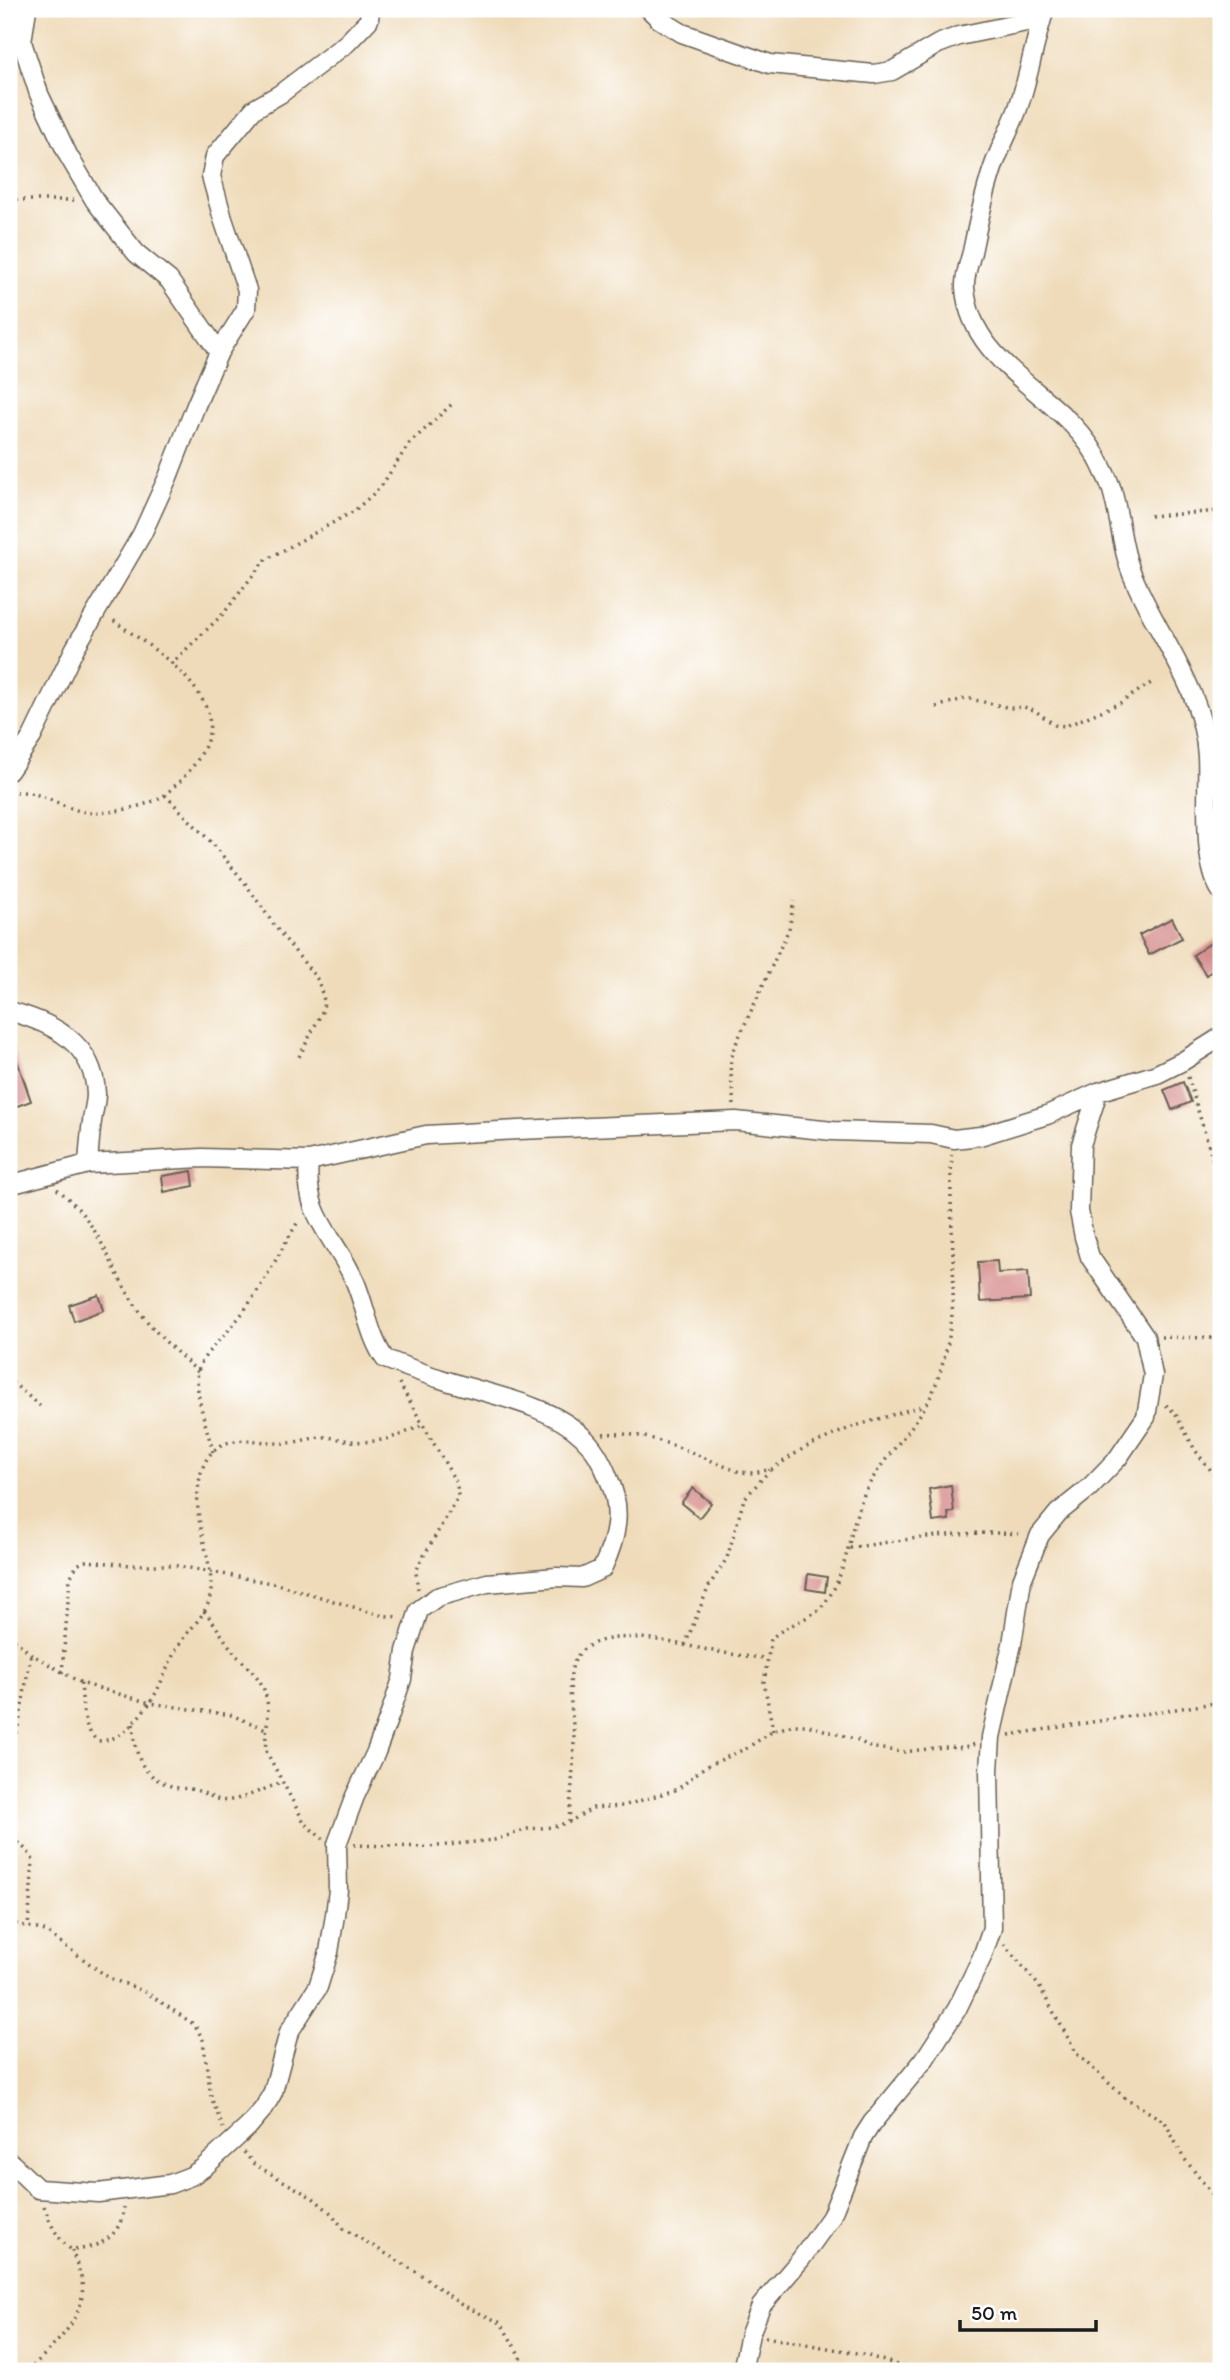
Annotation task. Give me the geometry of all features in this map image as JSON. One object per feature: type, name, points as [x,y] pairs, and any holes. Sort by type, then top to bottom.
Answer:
[{"type":"street","points":[[27,9],[22,42],[39,94],[68,155],[95,201],[136,253],[169,280],[219,352]]},
{"type":"street","points":[[9,771],[32,737],[97,609],[147,523],[219,352],[246,309],[247,289],[211,176],[215,156],[254,109],[280,94],[347,43],[369,20],[370,9]]},
{"type":"street","points":[[649,9],[659,19],[682,33],[770,64],[874,74],[892,71],[938,44],[959,36],[1043,14],[1017,110],[994,166],[977,226],[965,285],[968,307],[981,338],[1016,376],[1057,409],[1080,433],[1099,460],[1113,492],[1123,549],[1135,582],[1189,683],[1201,714],[1207,754],[1210,858],[1214,880],[1221,891]]},
{"type":"street","points":[[9,1012],[27,1016],[67,1037],[85,1053],[93,1074],[96,1096],[88,1164]]},
{"type":"street","points":[[9,1185],[88,1164],[202,1158],[309,1161],[426,1135],[736,1121],[832,1131],[931,1134],[954,1139],[980,1136],[1047,1115],[1098,1092],[1157,1074],[1221,1037]]},
{"type":"street","points":[[742,2371],[750,2334],[761,2306],[801,2259],[831,2217],[863,2137],[924,2060],[957,2008],[982,1957],[992,1928],[989,1771],[991,1737],[1012,1644],[1022,1580],[1040,1535],[1058,1513],[1089,1488],[1118,1458],[1146,1417],[1153,1375],[1145,1337],[1090,1257],[1079,1210],[1081,1145],[1098,1092]]},
{"type":"street","points":[[9,2161],[38,2189],[98,2193],[125,2191],[170,2183],[191,2176],[232,2142],[264,2108],[273,2092],[289,2032],[318,1987],[335,1915],[338,1890],[337,1844],[386,1727],[402,1679],[406,1651],[417,1615],[437,1597],[487,1583],[557,1577],[582,1578],[602,1569],[614,1544],[617,1517],[614,1489],[600,1457],[582,1436],[551,1416],[488,1391],[443,1380],[385,1359],[375,1341],[355,1282],[323,1228],[311,1200],[307,1179],[309,1161]]},
{"type":"path","points":[[9,200],[95,201]]},
{"type":"path","points":[[172,664],[223,614],[264,561],[354,511],[380,488],[410,444],[452,404]]},
{"type":"path","points":[[1150,516],[1221,511]]},
{"type":"path","points":[[9,793],[20,790],[77,811],[95,813],[141,806],[165,795],[190,771],[204,749],[210,731],[206,706],[172,664],[97,609]]},
{"type":"path","points":[[936,707],[966,698],[1010,708],[1024,707],[1034,710],[1055,725],[1066,726],[1120,703],[1151,683]]},
{"type":"path","points":[[165,795],[229,863],[318,980],[324,1000],[323,1010],[299,1057]]},
{"type":"path","points":[[736,1121],[730,1065],[734,1048],[789,929],[794,901]]},
{"type":"path","points":[[1183,1061],[1221,1187]]},
{"type":"path","points":[[772,1731],[764,1682],[771,1639],[805,1620],[826,1602],[850,1548],[861,1503],[871,1482],[927,1405],[936,1384],[950,1325],[954,1244],[950,1176],[954,1139]]},
{"type":"path","points":[[41,1177],[75,1203],[87,1217],[138,1311],[198,1372]]},
{"type":"path","points":[[214,1452],[201,1407],[198,1372],[209,1352],[235,1323],[267,1277],[311,1200]]},
{"type":"path","points":[[1145,1337],[1203,1338],[1221,1334]]},
{"type":"path","points":[[62,1672],[70,1578],[78,1564],[85,1561],[173,1565],[210,1570],[277,1584],[380,1615],[417,1615],[416,1573],[429,1542],[458,1497],[457,1484],[385,1359]]},
{"type":"path","points":[[9,1376],[13,1383],[40,1406]]},
{"type":"path","points":[[1152,1393],[1175,1413],[1195,1450],[1221,1483]]},
{"type":"path","points":[[685,1645],[709,1586],[727,1558],[744,1499],[772,1469],[804,1448],[852,1427],[927,1405]]},
{"type":"path","points":[[81,1683],[89,1731],[98,1741],[118,1738],[150,1703],[163,1682],[177,1647],[198,1623],[212,1585],[197,1511],[198,1492],[206,1458],[220,1446],[239,1440],[288,1443],[326,1437],[373,1442],[404,1434],[422,1425]]},
{"type":"path","points":[[582,1436],[617,1433],[649,1437],[740,1472],[753,1473],[772,1469]]},
{"type":"path","points":[[850,1548],[919,1537],[1000,1532],[1040,1535]]},
{"type":"path","points":[[204,1611],[264,1687],[268,1704],[266,1751],[305,1824],[319,1837],[337,1844],[428,1847],[494,1840],[528,1829],[553,1827],[569,1822],[593,1808],[622,1806],[678,1789],[703,1768],[747,1748],[772,1731],[793,1725],[807,1725],[858,1740],[869,1747],[903,1752],[965,1748],[991,1737],[1221,1702]]},
{"type":"path","points":[[9,1635],[31,1654],[81,1683],[150,1703],[231,1715],[266,1729]]},
{"type":"path","points":[[569,1822],[574,1739],[571,1679],[574,1663],[580,1653],[594,1643],[631,1637],[744,1657],[766,1658]]},
{"type":"path","points":[[9,1753],[19,1723],[31,1654]]},
{"type":"path","points":[[132,1724],[140,1764],[158,1779],[176,1787],[197,1790],[220,1801],[230,1801],[282,1782]]},
{"type":"path","points":[[9,1832],[33,1860],[28,1928]]},
{"type":"path","points":[[9,1922],[45,1931],[109,1978],[144,1990],[195,2025],[203,2040],[216,2112],[232,2142],[254,2165],[313,2197],[343,2228],[423,2276],[460,2304],[501,2323],[520,2356],[524,2371]]},
{"type":"path","points":[[992,1928],[1039,1986],[1077,2054],[1124,2097],[1165,2122],[1183,2157],[1221,2205]]},
{"type":"path","points":[[28,2371],[63,2336],[83,2297],[82,2279],[72,2250],[55,2231],[38,2189]]},
{"type":"path","points":[[72,2250],[87,2249],[104,2242],[114,2234],[123,2220],[125,2191]]},
{"type":"path","points":[[750,2334],[862,2354],[916,2371]]},
{"type":"building","points":[[1172,918],[1182,938],[1149,955],[1139,935]]},
{"type":"building","points":[[1221,936],[1221,965],[1206,975],[1193,955]]},
{"type":"building","points":[[11,1043],[31,1101],[9,1109],[9,1044]]},
{"type":"building","points":[[1183,1082],[1191,1102],[1172,1110],[1164,1090]]},
{"type":"building","points":[[192,1171],[194,1186],[164,1192],[162,1176]]},
{"type":"building","points":[[997,1261],[998,1273],[1028,1271],[1030,1299],[980,1302],[978,1262]]},
{"type":"building","points":[[99,1295],[104,1310],[74,1321],[69,1305]]},
{"type":"building","points":[[951,1485],[954,1512],[948,1513],[949,1520],[933,1522],[929,1489]]},
{"type":"building","points":[[693,1488],[711,1503],[699,1518],[681,1503]]},
{"type":"building","points":[[808,1574],[827,1577],[825,1592],[806,1589]]}]
